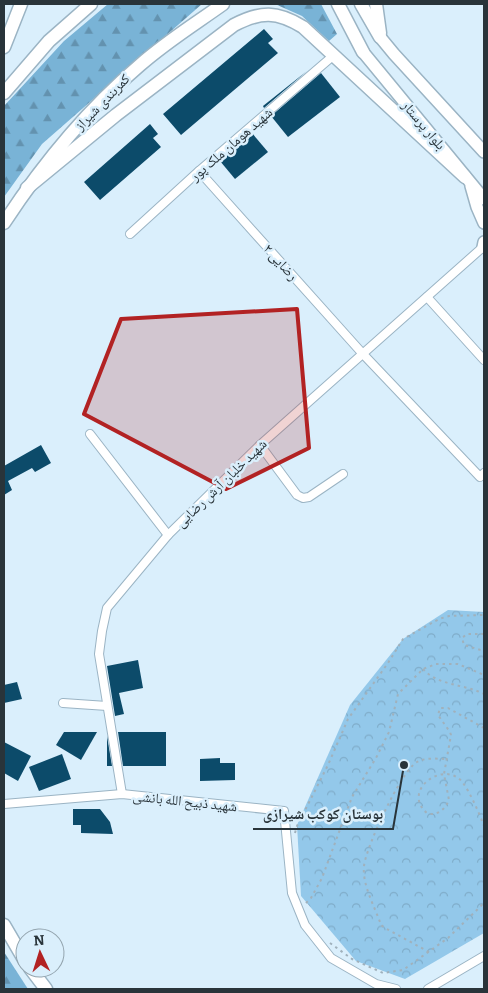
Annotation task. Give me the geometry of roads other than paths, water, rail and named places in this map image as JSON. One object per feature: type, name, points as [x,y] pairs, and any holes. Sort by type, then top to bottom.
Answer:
[{"type":"highway","points":[[4,47],[21,4]]},
{"type":"highway","points":[[4,93],[49,41],[91,4]]},
{"type":"highway","name":"کمربندی شیراز","points":[[4,224],[27,188],[89,114],[121,82],[168,43],[223,4]]},
{"type":"highway","points":[[338,4],[363,52]]},
{"type":"highway","points":[[361,4],[380,38]]},
{"type":"highway","points":[[376,4],[380,38]]},
{"type":"highway","points":[[27,188],[234,24],[245,19],[268,14],[279,15],[303,27],[468,180]]},
{"type":"highway","points":[[4,925],[15,944]]},
{"type":"highway","points":[[38,978],[46,989]]},
{"type":"main road","name":"بلوار پرستار","points":[[380,38],[484,152]]},
{"type":"main road","name":"بلوار پرستار","points":[[363,52],[484,199]]},
{"type":"main road","points":[[468,180],[484,223]]},
{"type":"street","name":"شهید هومان ملک پور","points":[[130,234],[199,171],[334,55]]},
{"type":"street","name":"رضایی ۲","points":[[199,171],[362,353],[480,477],[484,473]]},
{"type":"street","name":"شهید خلبان آرش رضایی","points":[[122,794],[100,654],[107,608],[168,535],[260,445],[484,245]]},
{"type":"street","points":[[427,297],[484,360]]},
{"type":"street","points":[[90,434],[168,535]]},
{"type":"street","points":[[260,445],[297,495],[303,498],[309,497],[343,474]]},
{"type":"street","points":[[63,703],[107,706]]},
{"type":"street","name":"شهید ذبیح الله بانشی","points":[[4,804],[122,794],[284,811],[292,893],[305,925],[331,958],[368,980],[392,989]]},
{"type":"street","points":[[428,989],[484,956]]},
{"type":"place","name":"بوستان کوکب شیرازی","points":[[404,765]]}]
